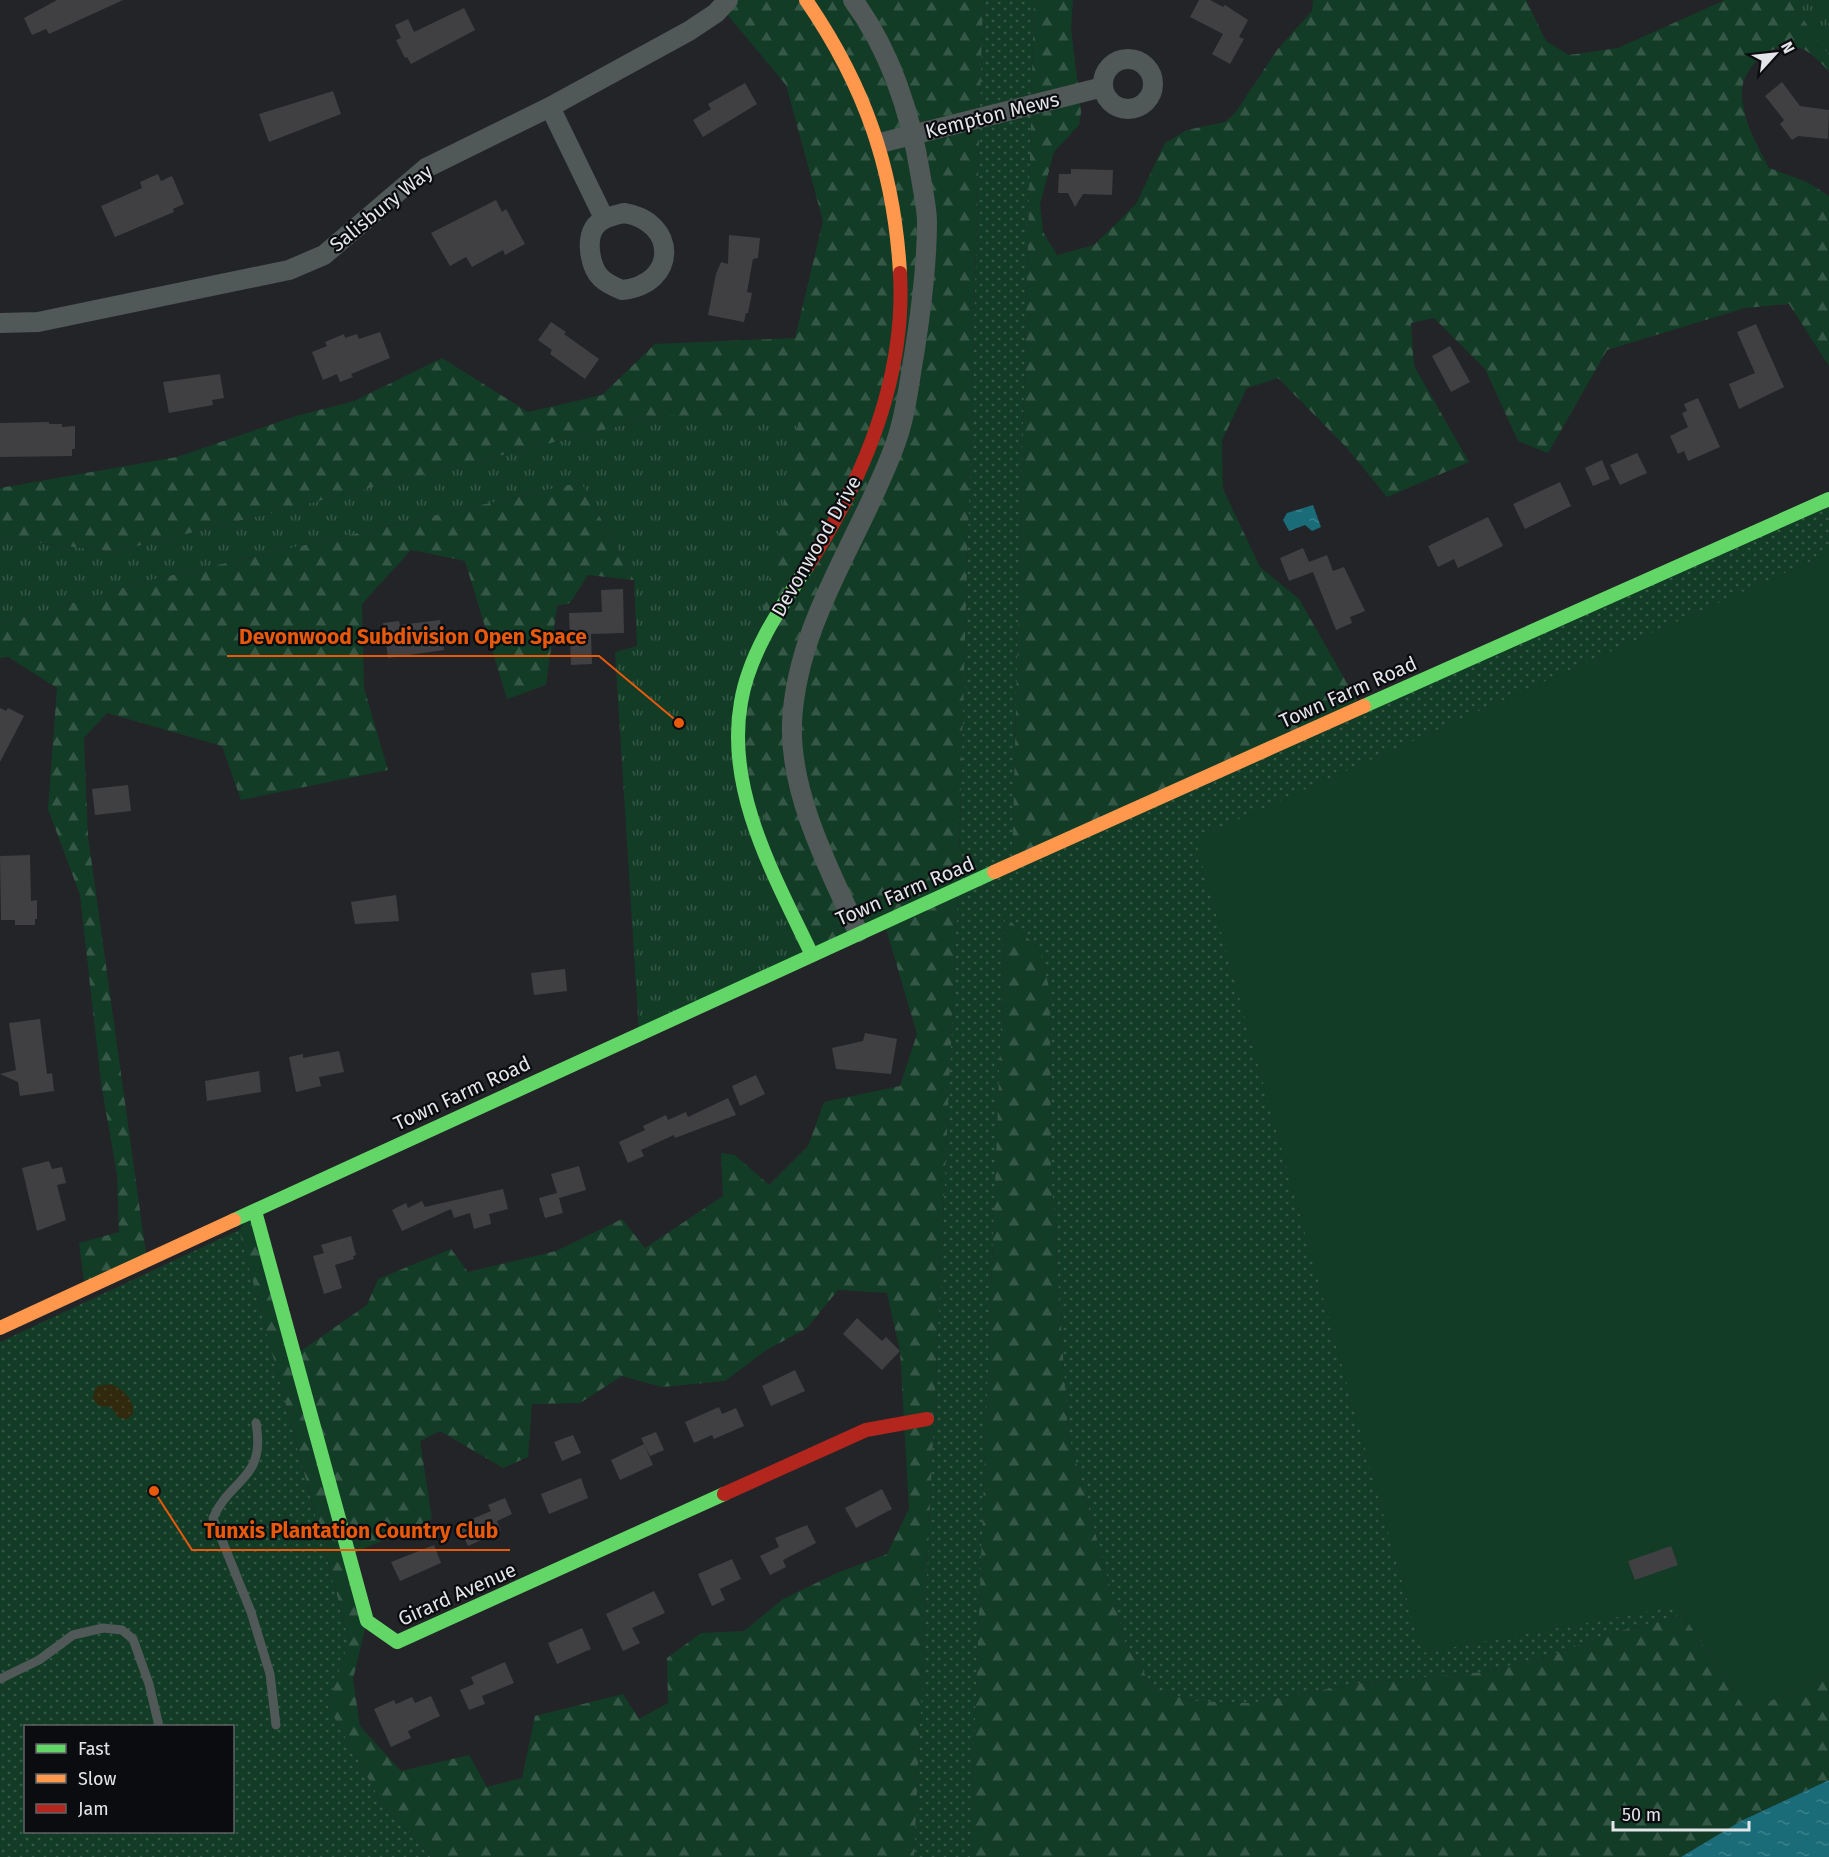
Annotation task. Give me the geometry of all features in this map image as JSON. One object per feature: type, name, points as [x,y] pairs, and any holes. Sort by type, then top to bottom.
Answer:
[{"type":"street","name":"Salisbury Way","points":[[0,323],[38,322],[289,270],[324,255],[426,168],[550,107],[689,31],[716,13],[728,0]]},
{"type":"street","name":"Devonwood Drive","points":[[806,0],[838,49],[880,143],[894,206],[899,266],[898,328],[890,385],[855,486],[786,597],[755,654],[740,703],[740,775],[749,816],[811,954]]},
{"type":"street","name":"Devonwood Drive","points":[[854,0],[895,73],[914,135],[927,219],[918,330],[909,386],[896,441],[812,629],[799,668],[792,724],[799,788],[826,863],[858,932]]},
{"type":"street","name":"Kempton Mews","points":[[880,143],[1103,87]]},
{"type":"street","points":[[550,107],[604,218]]},
{"type":"street","name":"Town Farm Road","points":[[0,1328],[858,932],[1829,499]]},
{"type":"street","name":"Girard Avenue","points":[[255,1211],[367,1621],[397,1642],[866,1430],[927,1419]]},
{"type":"lane","points":[[255,1423],[259,1443],[250,1474],[219,1504],[213,1518],[255,1623],[270,1674],[276,1725]]},
{"type":"lane","points":[[0,1679],[39,1660],[73,1635],[103,1628],[122,1630],[133,1640],[149,1684],[159,1725]]},
{"type":"green space","points":[[715,0],[983,0],[958,890],[914,1857],[431,1857],[383,1805],[328,1706],[349,1640],[239,1230],[255,1211],[295,1355],[367,1305],[378,1279],[451,1249],[468,1272],[556,1251],[622,1219],[645,1248],[723,1196],[721,1153],[735,1155],[769,1185],[808,1146],[824,1102],[900,1086],[917,1034],[884,922],[811,953],[764,853],[664,415],[114,552],[0,538],[0,488],[177,457],[296,416],[354,401],[442,358],[528,412],[602,395],[655,344],[795,338],[823,221],[786,85]],"holes":[[[838,1290],[887,1293],[900,1351],[909,1509],[887,1554],[837,1573],[783,1599],[744,1631],[701,1633],[667,1658],[668,1703],[639,1719],[623,1694],[535,1716],[522,1778],[487,1787],[469,1755],[401,1771],[360,1726],[353,1679],[367,1621],[349,1555],[432,1519],[420,1441],[440,1431],[503,1468],[528,1457],[532,1404],[580,1403],[622,1376],[662,1387],[725,1381],[765,1351],[807,1328]]]},
{"type":"green space","points":[[983,0],[1034,0],[1012,865],[1829,499],[1829,1675],[1747,1711],[1683,1615],[1616,1632],[1549,1656],[1483,1672],[1362,1683],[1251,1703],[1193,1701],[1154,1689],[1125,1642],[1068,1433],[1051,1170],[1050,992],[1005,917],[970,1857],[914,1857],[958,890]]},
{"type":"green space","points":[[1034,0],[1073,0],[1071,28],[1081,112],[1079,125],[1054,152],[1040,204],[1043,232],[1057,255],[1094,245],[1136,204],[1165,143],[1187,130],[1225,122],[1235,113],[1277,50],[1312,11],[1313,0],[1526,0],[1546,41],[1569,55],[1618,48],[1725,0],[1829,0],[1829,71],[1812,55],[1800,48],[1790,46],[1779,48],[1770,51],[1753,65],[1743,84],[1742,94],[1748,123],[1769,168],[1807,182],[1829,196],[1829,366],[1789,304],[1745,308],[1607,350],[1548,453],[1518,441],[1485,369],[1434,318],[1411,323],[1414,366],[1469,462],[1387,497],[1346,447],[1278,378],[1247,388],[1222,440],[1223,489],[1260,567],[1299,599],[1361,708],[1012,865]]},
{"type":"green space","points":[[1789,0],[1829,0],[1829,55]]},
{"type":"green space","points":[[664,415],[798,424],[739,743],[811,953],[639,1033],[615,652],[637,646],[634,580],[581,482],[146,581],[0,624],[0,538],[114,552]]},
{"type":"green space","points":[[581,482],[634,580],[588,575],[570,603],[557,606],[546,685],[507,699],[465,561],[411,550],[362,604],[364,688],[388,770],[241,800],[222,746],[107,713],[84,738],[88,836],[147,1261],[85,1289],[79,1243],[119,1232],[117,1175],[101,1083],[80,895],[48,809],[57,688],[8,657],[0,658],[0,624],[146,581]]},
{"type":"green space","points":[[1829,553],[1829,1675],[1747,1711],[1678,1606],[1422,1653],[1195,839]]},
{"type":"green space","points":[[1005,916],[1040,950],[1050,992],[1051,1170],[1068,1433],[1125,1642],[1154,1689],[1193,1701],[1251,1703],[1362,1683],[1483,1672],[1549,1656],[1616,1632],[1683,1615],[1747,1711],[1829,1675],[1829,1780],[1741,1821],[1681,1857],[970,1857]]},
{"type":"green space","points":[[239,1230],[349,1641],[328,1706],[383,1805],[431,1857],[0,1857],[0,1342]]},
{"type":"sand","points":[[111,1384],[124,1392],[132,1404],[133,1414],[126,1420],[118,1417],[111,1407],[99,1406],[93,1399],[94,1391],[98,1386]]},
{"type":"water","points":[[1313,505],[1321,527],[1312,531],[1305,525],[1289,531],[1283,520],[1287,513]]},
{"type":"water","points":[[1829,1780],[1829,1857],[1681,1857],[1741,1821]]},
{"type":"building","points":[[57,0],[123,0],[49,34],[46,29],[32,35],[24,18]]},
{"type":"building","points":[[1199,0],[1210,0],[1223,7],[1225,5],[1248,20],[1239,37],[1244,39],[1230,64],[1212,54],[1223,34],[1190,17]]},
{"type":"building","points":[[464,8],[475,30],[411,64],[407,57],[405,58],[396,40],[401,38],[395,25],[408,19],[414,32]]},
{"type":"building","points":[[1782,82],[1800,106],[1829,110],[1828,139],[1798,136],[1792,140],[1780,124],[1784,120],[1765,96]]},
{"type":"building","points":[[745,83],[757,104],[703,137],[693,120],[711,109],[708,104]]},
{"type":"building","points":[[333,91],[341,114],[269,142],[259,114]]},
{"type":"building","points":[[1071,169],[1113,170],[1112,195],[1083,194],[1075,207],[1068,193],[1058,193],[1059,174],[1071,174]]},
{"type":"building","points":[[158,174],[161,181],[172,176],[184,204],[173,209],[174,212],[115,237],[101,206],[142,188],[140,182]]},
{"type":"building","points":[[496,200],[502,212],[506,209],[525,244],[505,255],[503,250],[472,267],[466,257],[450,266],[431,233]]},
{"type":"building","points":[[729,235],[760,238],[758,258],[753,259],[747,292],[752,293],[744,322],[708,315],[716,274],[721,262],[728,264]]},
{"type":"building","points":[[551,322],[599,359],[585,379],[550,354],[552,350],[538,340]]},
{"type":"building","points":[[1756,324],[1784,387],[1739,409],[1729,384],[1755,373],[1737,332]]},
{"type":"building","points":[[380,332],[390,358],[351,374],[353,377],[340,382],[337,374],[323,380],[312,352],[327,346],[325,342],[344,334],[345,338],[357,334],[359,339]]},
{"type":"building","points":[[1450,346],[1470,382],[1451,392],[1432,356]]},
{"type":"building","points":[[220,374],[224,398],[212,400],[213,405],[169,413],[163,382]]},
{"type":"building","points":[[1698,398],[1720,447],[1688,461],[1684,451],[1678,454],[1670,436],[1688,427],[1682,413],[1687,411],[1684,404]]},
{"type":"building","points":[[49,422],[49,424],[62,424],[62,427],[75,426],[75,449],[72,449],[72,456],[0,457],[0,423]]},
{"type":"building","points":[[1637,453],[1647,473],[1620,485],[1610,465]]},
{"type":"building","points":[[1602,460],[1610,479],[1593,486],[1585,468]]},
{"type":"building","points":[[1560,482],[1571,506],[1525,529],[1513,504]]},
{"type":"building","points":[[1488,517],[1503,546],[1458,568],[1454,559],[1438,567],[1428,546]]},
{"type":"building","points":[[1303,548],[1309,562],[1327,555],[1333,571],[1344,567],[1365,611],[1350,617],[1352,623],[1336,630],[1313,572],[1289,581],[1280,558]]},
{"type":"building","points":[[623,589],[624,633],[591,634],[592,664],[571,665],[569,613],[602,612],[601,590]]},
{"type":"building","points":[[440,620],[444,650],[388,658],[383,623],[399,621],[400,625]]},
{"type":"building","points":[[0,708],[6,711],[8,708],[24,716],[0,762]]},
{"type":"building","points":[[128,785],[131,811],[95,815],[92,789]]},
{"type":"building","points":[[30,855],[31,901],[37,900],[37,919],[35,919],[35,925],[15,925],[15,920],[1,920],[0,856]]},
{"type":"building","points":[[396,895],[399,921],[355,924],[351,902]]},
{"type":"building","points":[[565,969],[567,991],[534,995],[531,973]]},
{"type":"building","points":[[40,1019],[47,1074],[52,1073],[54,1091],[20,1096],[18,1082],[0,1074],[16,1070],[9,1023]]},
{"type":"building","points":[[865,1033],[897,1039],[891,1074],[836,1069],[832,1048],[863,1041]]},
{"type":"building","points":[[339,1051],[344,1072],[319,1077],[321,1086],[296,1092],[289,1057],[303,1054],[303,1058]]},
{"type":"building","points":[[259,1071],[261,1092],[207,1101],[205,1081]]},
{"type":"building","points":[[756,1075],[765,1094],[740,1106],[732,1086]]},
{"type":"building","points":[[728,1098],[736,1115],[675,1138],[674,1135],[641,1150],[644,1156],[628,1163],[619,1142],[645,1130],[643,1126],[666,1115],[668,1120],[686,1112],[688,1117]]},
{"type":"building","points":[[49,1161],[52,1169],[62,1167],[66,1183],[57,1185],[66,1220],[37,1231],[22,1168]]},
{"type":"building","points":[[579,1166],[586,1190],[559,1198],[563,1213],[545,1218],[539,1198],[557,1193],[551,1174]]},
{"type":"building","points":[[503,1189],[508,1209],[489,1214],[491,1224],[474,1229],[470,1213],[454,1218],[451,1209],[402,1231],[392,1210],[406,1203],[408,1208],[422,1201],[425,1207]]},
{"type":"building","points":[[351,1236],[356,1255],[353,1256],[354,1259],[335,1265],[342,1288],[324,1294],[313,1256],[324,1253],[321,1245]]},
{"type":"building","points":[[857,1318],[882,1341],[886,1337],[900,1351],[882,1370],[843,1334]]},
{"type":"building","points":[[795,1370],[805,1391],[771,1406],[762,1386]]},
{"type":"building","points":[[719,1407],[722,1414],[736,1408],[744,1426],[714,1439],[712,1435],[694,1443],[685,1422]]},
{"type":"building","points":[[656,1432],[664,1450],[650,1456],[641,1438]]},
{"type":"building","points":[[573,1435],[581,1453],[562,1461],[554,1442]]},
{"type":"building","points":[[644,1444],[653,1465],[620,1480],[611,1460]]},
{"type":"building","points":[[581,1478],[588,1498],[549,1514],[541,1494]]},
{"type":"building","points":[[882,1489],[892,1509],[856,1528],[845,1508]]},
{"type":"building","points":[[505,1498],[512,1514],[497,1521],[501,1531],[468,1546],[458,1525],[491,1511],[488,1505]]},
{"type":"building","points":[[807,1525],[816,1543],[783,1560],[786,1567],[770,1575],[760,1556],[779,1547],[775,1538]]},
{"type":"building","points":[[434,1545],[441,1563],[400,1581],[391,1562]]},
{"type":"building","points":[[1671,1546],[1678,1565],[1635,1580],[1628,1561]]},
{"type":"building","points":[[732,1559],[741,1579],[720,1589],[725,1600],[712,1606],[698,1574]]},
{"type":"building","points":[[654,1591],[665,1613],[632,1628],[640,1643],[623,1651],[606,1614]]},
{"type":"building","points":[[582,1628],[591,1649],[557,1664],[548,1643]]},
{"type":"building","points":[[505,1662],[514,1683],[482,1696],[485,1704],[469,1710],[460,1690],[474,1684],[471,1677]]},
{"type":"building","points":[[431,1696],[440,1716],[408,1731],[411,1738],[391,1747],[374,1709],[394,1700],[396,1704],[412,1697],[415,1703]]},
{"type":"traffic: fast","points":[[1364,706],[1829,499]]},
{"type":"traffic: fast","points":[[807,567],[767,631],[751,666],[741,702],[738,735],[740,768],[756,832],[811,953]]},
{"type":"traffic: fast","points":[[234,1220],[994,872]]},
{"type":"traffic: fast","points":[[255,1211],[367,1621],[397,1642],[724,1494]]},
{"type":"traffic: slow","points":[[806,0],[845,64],[873,130],[891,199],[900,273]]},
{"type":"traffic: slow","points":[[994,872],[1364,706]]},
{"type":"traffic: slow","points":[[0,1328],[234,1220]]},
{"type":"traffic: jam","points":[[807,567],[846,499],[877,427],[896,351],[900,312],[900,273]]},
{"type":"traffic: jam","points":[[724,1494],[866,1430],[927,1419]]},
{"type":"place","name":"Devonwood Subdivision Open Space","points":[[679,723]]},
{"type":"place","name":"Tunxis Plantation Country Club","points":[[154,1491]]}]
